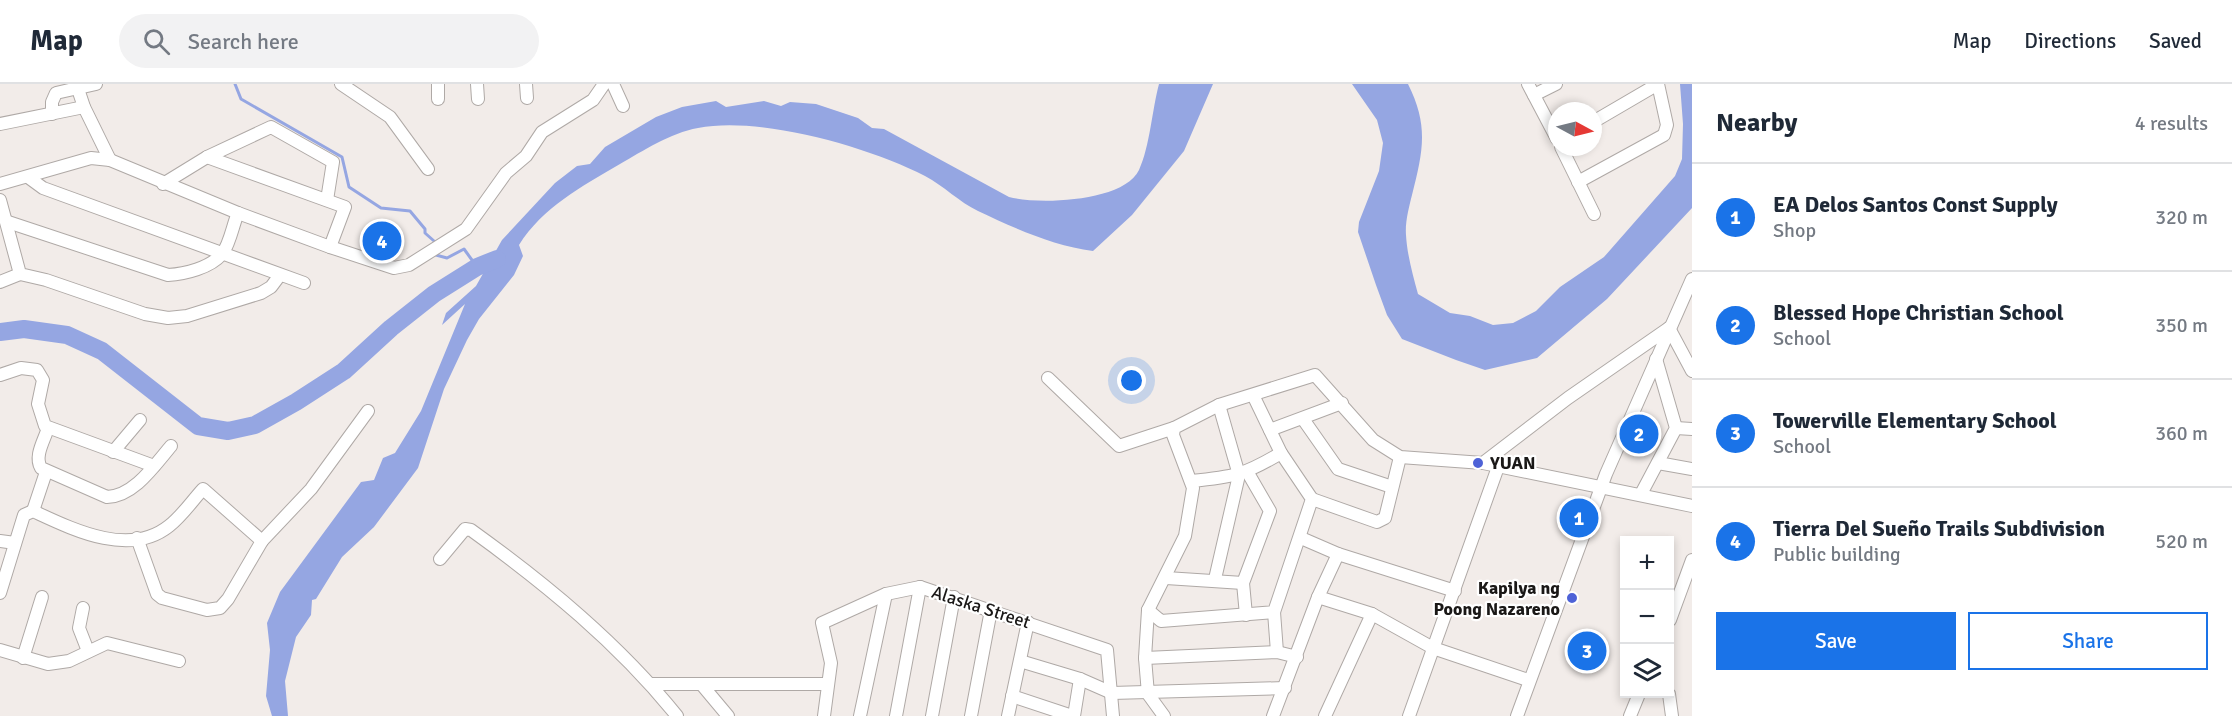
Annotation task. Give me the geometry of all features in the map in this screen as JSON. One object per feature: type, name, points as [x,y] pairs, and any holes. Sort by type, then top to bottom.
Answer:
[{"type":"street","points":[[52,114],[52,102],[56,93],[96,84]]},
{"type":"street","points":[[341,84],[390,117],[428,169]]},
{"type":"street","points":[[438,84],[438,99]]},
{"type":"street","points":[[477,84],[478,99]]},
{"type":"street","points":[[526,84],[527,98]]},
{"type":"street","points":[[0,184],[91,158],[110,160],[163,184],[330,248],[394,268],[409,265],[466,229],[506,172],[526,156],[542,132],[593,100],[604,84]]},
{"type":"street","points":[[613,84],[623,106]]},
{"type":"street","points":[[1548,122],[1531,89],[1556,84]]},
{"type":"street","points":[[1578,182],[1664,135],[1667,125],[1658,84],[1602,117]]},
{"type":"street","points":[[78,89],[84,107],[110,160]]},
{"type":"street","points":[[0,124],[84,107]]},
{"type":"street","points":[[163,184],[207,157],[271,127],[333,162],[327,200]]},
{"type":"street","points":[[1565,156],[1594,214]]},
{"type":"street","points":[[207,157],[345,207],[330,248]]},
{"type":"street","points":[[28,177],[44,188],[304,283]]},
{"type":"street","points":[[0,200],[8,222],[20,274]]},
{"type":"street","points":[[8,222],[168,275],[184,274],[200,268],[222,254],[238,213]]},
{"type":"street","points":[[0,282],[20,274],[46,280],[145,314],[168,318],[187,316],[261,293],[271,287],[280,275]]},
{"type":"street","points":[[1517,716],[1528,680],[1602,486],[1692,279]]},
{"type":"street","points":[[1669,328],[1692,371]]},
{"type":"street","points":[[1482,463],[1568,398],[1669,328]]},
{"type":"street","points":[[1641,494],[1676,428],[1656,359]]},
{"type":"street","points":[[0,375],[21,368],[37,370],[43,380],[39,398],[39,413],[48,428],[154,466]]},
{"type":"street","points":[[1048,378],[1119,446],[1174,428],[1219,405],[1315,375],[1373,440],[1400,457],[1482,463],[1692,506]]},
{"type":"street","points":[[1253,395],[1281,453],[1312,499],[1377,522],[1385,518],[1400,457]]},
{"type":"street","points":[[1269,430],[1304,419],[1342,403]]},
{"type":"street","points":[[1219,405],[1243,474],[1270,511],[1243,583],[1246,615]]},
{"type":"street","points":[[137,538],[157,594],[162,598],[207,610],[220,608],[228,599],[262,541],[311,489],[368,411]]},
{"type":"street","points":[[1304,419],[1338,469],[1392,487]]},
{"type":"street","points":[[113,452],[140,420]]},
{"type":"street","points":[[48,428],[38,462],[46,472],[107,497],[118,497],[128,491],[171,446]]},
{"type":"street","points":[[1164,716],[1148,694],[1145,657],[1148,610],[1185,536],[1193,488],[1173,435],[1174,428]]},
{"type":"street","points":[[1676,428],[1692,429]]},
{"type":"street","points":[[1191,481],[1243,474],[1281,453]]},
{"type":"street","points":[[1658,463],[1692,469]]},
{"type":"street","points":[[1409,716],[1498,467]]},
{"type":"street","points":[[0,593],[24,516],[33,511],[46,472]]},
{"type":"street","points":[[1215,579],[1243,474]]},
{"type":"street","points":[[33,511],[80,532],[104,539],[137,538],[169,526],[203,489],[262,541]]},
{"type":"street","points":[[1277,652],[1274,612],[1301,538],[1312,499]]},
{"type":"street","points":[[440,560],[465,529],[471,530],[527,572],[627,657],[677,716]]},
{"type":"street","points":[[1301,538],[1338,554],[1455,591]]},
{"type":"street","points":[[0,541],[15,543]]},
{"type":"street","points":[[1273,716],[1318,597],[1338,554]]},
{"type":"street","points":[[1674,609],[1692,560]]},
{"type":"street","points":[[1166,578],[1215,579],[1243,583]]},
{"type":"street","points":[[896,716],[920,587]]},
{"type":"street","name":"Alaska Street","points":[[826,684],[831,663],[822,623],[886,594],[920,587],[1107,650],[1112,693]]},
{"type":"street","points":[[860,716],[886,594]]},
{"type":"street","points":[[23,658],[42,597]]},
{"type":"street","points":[[932,716],[954,597]]},
{"type":"street","points":[[1318,597],[1372,614],[1433,648],[1528,680]]},
{"type":"street","points":[[83,608],[79,628],[88,651]]},
{"type":"street","points":[[971,716],[991,610]]},
{"type":"street","points":[[1148,610],[1161,621],[1274,612]]},
{"type":"street","points":[[1324,716],[1372,614]]},
{"type":"street","points":[[1008,716],[1028,622]]},
{"type":"street","points":[[0,650],[48,664],[69,661],[107,643],[179,661]]},
{"type":"street","points":[[1145,657],[1277,652],[1297,657]]},
{"type":"street","points":[[1020,661],[1080,679],[1112,693],[1148,694],[1285,688]]},
{"type":"street","points":[[1012,696],[1043,711],[1073,716],[1080,679]]},
{"type":"street","points":[[652,684],[826,684],[824,716]]},
{"type":"street","points":[[702,685],[728,716]]},
{"type":"street","points":[[1112,693],[1113,716]]},
{"type":"street","points":[[1630,716],[1638,698]]},
{"type":"street","points":[[1670,698],[1672,716]]},
{"type":"water","points":[[1159,84],[1213,84],[1184,151],[1132,215],[1093,251],[1049,241],[1006,224],[971,207],[925,176],[874,155],[814,137],[752,126],[724,125],[698,128],[677,134],[657,143],[564,199],[539,220],[519,245],[523,256],[514,275],[479,319],[467,340],[444,389],[418,468],[374,527],[342,557],[316,599],[312,600],[311,615],[296,637],[285,681],[288,716],[272,716],[266,696],[270,650],[267,623],[280,592],[361,482],[374,480],[383,458],[395,453],[421,411],[465,304],[442,325],[446,313],[476,286],[502,240],[555,183],[577,166],[590,164],[605,147],[656,117],[682,107],[716,101],[726,107],[764,101],[781,106],[790,102],[816,104],[858,118],[872,128],[884,129],[1009,197],[1039,201],[1079,198],[1099,195],[1116,189],[1130,181],[1139,170],[1146,150]]},
{"type":"water","points":[[1352,84],[1408,84],[1415,99],[1422,139],[1407,220],[1408,250],[1418,294],[1450,313],[1470,316],[1493,325],[1513,323],[1536,311],[1560,287],[1604,257],[1675,176],[1682,159],[1683,124],[1680,84],[1692,84],[1692,208],[1607,299],[1537,358],[1485,370],[1456,360],[1402,339],[1387,315],[1358,232],[1359,222],[1379,171],[1383,143],[1377,120]]},
{"type":"waterway","points":[[235,84],[241,99],[342,157],[349,187],[381,208],[410,211],[425,229],[425,233],[434,241]]},
{"type":"waterway","points":[[436,255],[447,258],[464,249],[477,267]]},
{"type":"waterway","points":[[0,332],[24,329],[67,335],[102,351],[198,426],[228,431],[255,425],[296,402],[344,371],[391,328],[434,294],[477,267],[497,259]]},
{"type":"place","name":"Tierra Del Sueño Trails Subdivision","points":[[382,241]]},
{"type":"place","name":"Blessed Hope Christian School","points":[[1639,434]]},
{"type":"place","name":"YUAN","points":[[1478,463]]},
{"type":"place","name":"EA Delos Santos Const Supply","points":[[1579,518]]},
{"type":"place","name":"Kapilya ng Poong Nazareno","points":[[1572,598]]},
{"type":"place","name":"Towerville Elementary School","points":[[1587,651]]}]
